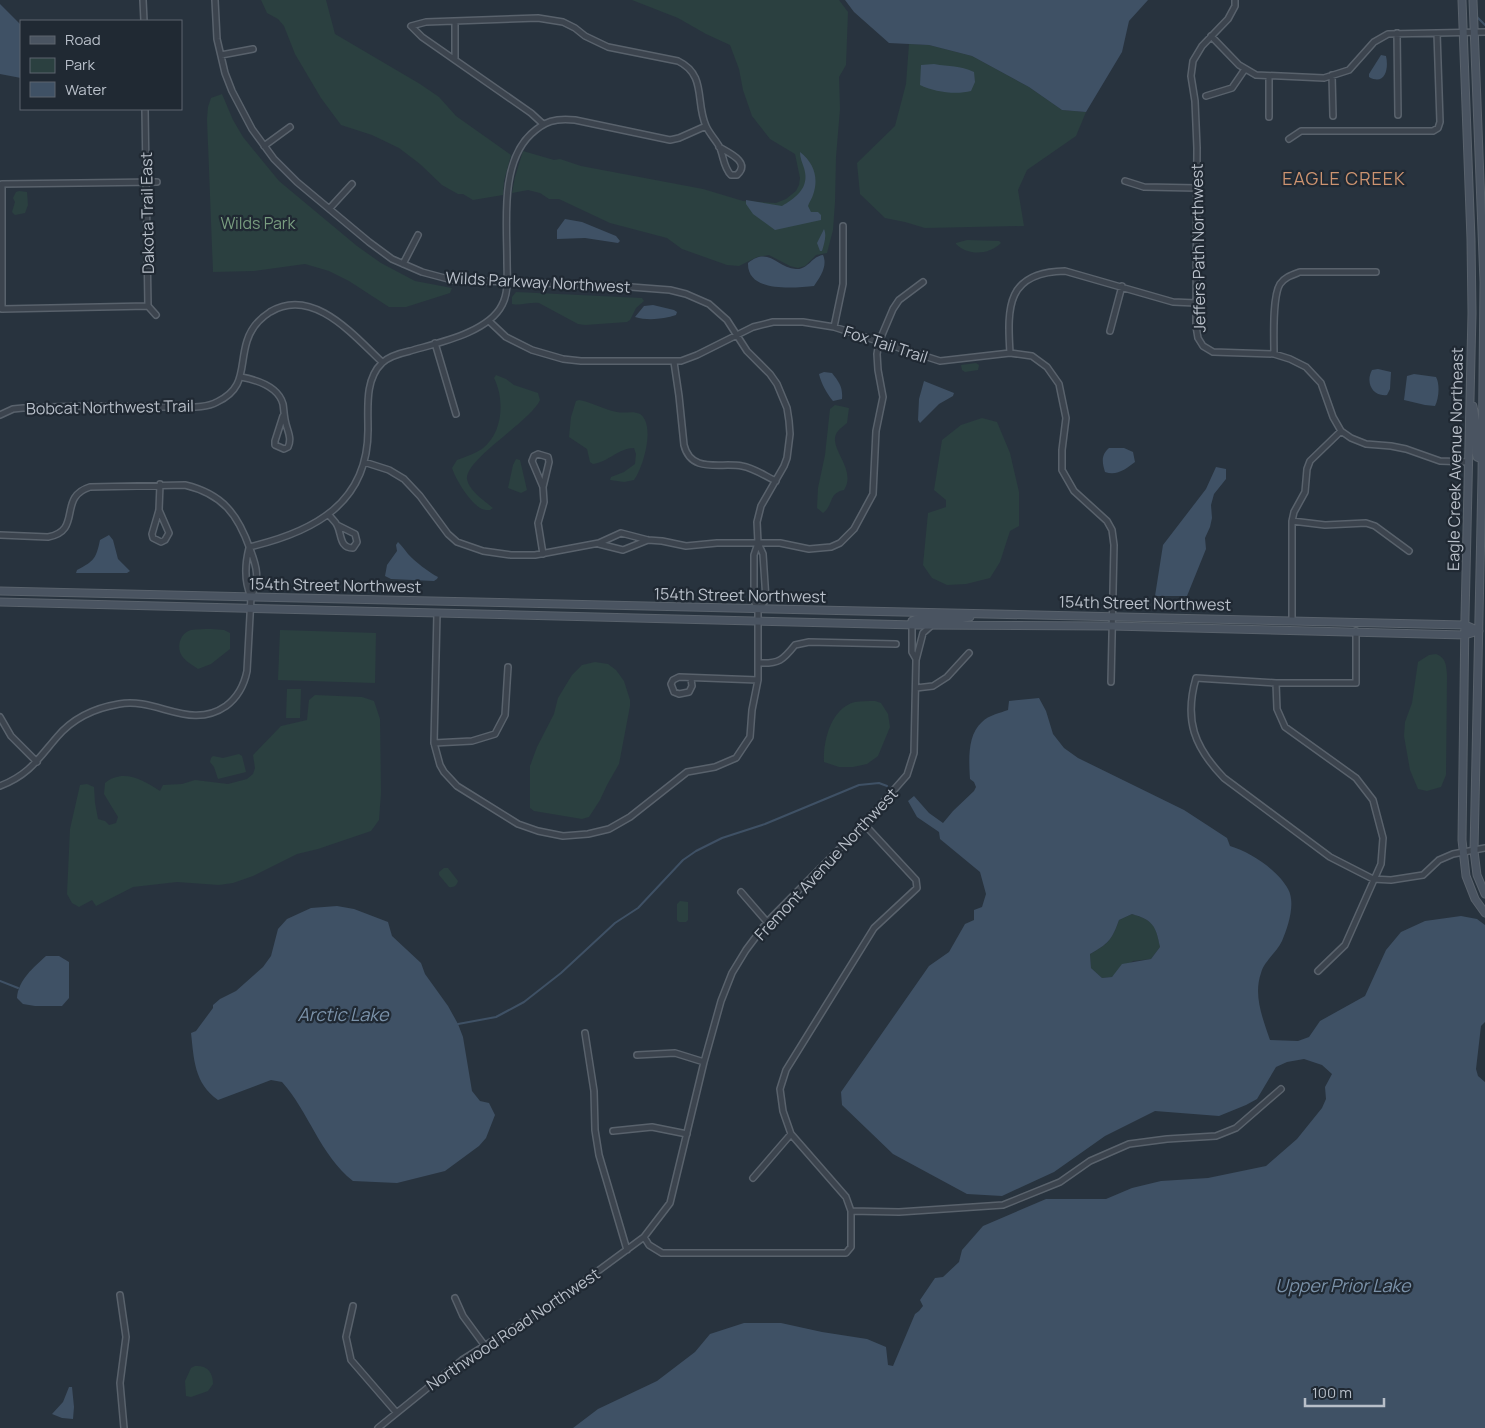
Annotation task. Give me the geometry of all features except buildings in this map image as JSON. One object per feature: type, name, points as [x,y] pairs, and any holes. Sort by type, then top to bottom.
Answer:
[{"type":"street","points":[[143,0],[144,20]]},
{"type":"street","name":"Wilds Parkway Northwest","points":[[215,0],[217,39],[221,55],[232,91],[245,118],[274,159],[297,182],[383,253],[422,272],[452,280],[649,288],[686,294],[698,298],[714,308],[727,320],[747,351],[770,374],[777,384],[787,408],[790,434],[784,466],[760,506],[757,522],[766,600],[758,609]]},
{"type":"street","name":"Jeffers Path Northwest","points":[[1235,0],[1235,6],[1228,19],[1202,46],[1193,62],[1190,76],[1195,101],[1197,188],[1196,303],[1198,338],[1204,346],[1213,352],[1274,354],[1306,367],[1321,383],[1341,431]]},
{"type":"street","name":"Eagle Creek Avenue Northeast","points":[[1462,0],[1472,283],[1465,625],[1468,852],[1485,894]]},
{"type":"street","name":"Eagle Creek Avenue Northeast","points":[[1474,0],[1484,282],[1482,631],[1466,876],[1475,899],[1485,913]]},
{"type":"street","points":[[543,124],[531,113],[422,36],[411,26],[426,22],[550,19],[575,28],[585,36],[608,47],[678,61],[687,65],[693,71],[696,77],[706,126],[719,147],[727,170],[731,175],[737,175],[742,171],[743,166],[740,160],[719,147]]},
{"type":"street","points":[[455,21],[455,59]]},
{"type":"street","points":[[1211,36],[1230,57],[1256,75],[1324,78],[1349,70],[1374,42],[1388,34],[1485,32]]},
{"type":"street","points":[[1397,33],[1398,115]]},
{"type":"street","points":[[1288,139],[1301,131],[1433,131],[1438,128],[1440,122],[1437,33]]},
{"type":"street","points":[[221,55],[253,49]]},
{"type":"street","points":[[1206,96],[1232,88],[1245,69]]},
{"type":"street","points":[[1269,76],[1269,117]]},
{"type":"street","points":[[1332,76],[1333,116]]},
{"type":"street","name":"Dakota Trail East","points":[[145,110],[148,306]]},
{"type":"street","points":[[249,547],[306,528],[328,515],[340,504],[352,488],[364,462],[368,439],[369,389],[371,381],[382,362],[470,331],[481,326],[497,313],[506,296],[506,207],[509,180],[520,146],[543,124],[562,119],[575,120],[670,140],[706,126]]},
{"type":"street","points":[[264,146],[290,127]]},
{"type":"street","points":[[1125,181],[1144,186],[1197,188]]},
{"type":"street","points":[[156,315],[148,306],[1,309],[1,184],[157,182]]},
{"type":"street","points":[[330,208],[352,184]]},
{"type":"street","points":[[834,327],[843,284],[842,226]]},
{"type":"street","points":[[403,264],[418,235]]},
{"type":"street","points":[[1010,353],[1008,323],[1010,307],[1018,290],[1031,277],[1048,271],[1065,271],[1173,302],[1196,303]]},
{"type":"street","points":[[1274,354],[1276,298],[1279,285],[1288,276],[1300,272],[1376,272]]},
{"type":"street","points":[[364,462],[389,470],[404,478],[420,496],[439,524],[457,542],[483,551],[511,555],[543,554],[599,543],[621,534],[686,546],[780,543],[809,549],[831,547],[840,543],[854,529],[873,494],[876,431],[883,397],[877,354],[893,309],[899,300],[923,282]]},
{"type":"street","points":[[1472,283],[1484,282]]},
{"type":"street","points":[[1110,331],[1122,286]]},
{"type":"street","name":"Bobcat Northwest Trail","points":[[0,415],[13,409],[24,408],[100,406],[141,408],[207,406],[216,403],[230,393],[241,376],[247,342],[254,326],[275,309],[294,304],[314,307],[323,312],[382,362]]},
{"type":"street","name":"Fox Tail Trail","points":[[489,320],[506,337],[547,355],[563,359],[600,362],[674,362],[689,359],[737,334],[758,325],[773,322],[803,322],[834,327],[940,361],[1010,353],[1032,356],[1047,367],[1059,384],[1066,418],[1062,450],[1062,470],[1074,491],[1107,521],[1112,530],[1114,545],[1111,682]]},
{"type":"street","points":[[436,343],[456,414]]},
{"type":"street","points":[[674,362],[684,445],[689,457],[701,464],[742,466],[776,481]]},
{"type":"street","points":[[241,376],[273,388],[280,397],[283,405],[283,416],[290,438],[288,447],[284,448],[275,445],[283,416]]},
{"type":"street","points":[[1471,396],[1476,416],[1476,453],[1477,457],[1483,459]]},
{"type":"street","points":[[1292,620],[1292,521],[1294,512],[1305,492],[1307,469],[1310,461],[1341,431],[1351,438],[1366,444],[1391,446],[1440,461],[1469,462]]},
{"type":"street","points":[[543,487],[532,461],[534,456],[538,454],[548,457],[549,462],[543,487],[544,502],[538,523],[543,554]]},
{"type":"street","points":[[159,510],[169,533],[165,540],[161,542],[153,538],[152,534],[159,510],[160,484]]},
{"type":"street","points":[[0,535],[55,536],[62,532],[67,525],[72,501],[76,494],[90,487],[175,484],[197,488],[216,498],[232,512],[239,522],[256,567],[256,586],[251,597],[245,683],[232,701],[216,711],[200,715],[178,714],[152,705],[137,703],[122,703],[95,710],[80,717],[67,727],[57,736],[37,762],[12,781],[0,786]]},
{"type":"street","points":[[328,515],[337,525],[355,534],[357,542],[352,548],[342,544],[337,525]]},
{"type":"street","points":[[1292,521],[1325,526],[1366,523],[1375,526],[1409,551]]},
{"type":"street","points":[[599,543],[623,550],[648,540]]},
{"type":"street","name":"Wilds Parkway Northwest","points":[[437,613],[434,743],[444,772],[457,786],[518,824],[538,831],[563,836],[588,834],[610,829],[630,817],[687,772],[715,767],[736,758],[750,737],[759,663],[758,609],[754,601],[754,555],[758,543]]},
{"type":"street","points":[[249,547],[246,559],[246,586],[251,597]]},
{"type":"street","name":"154th Street Northwest","points":[[0,591],[1292,620],[1465,625],[1482,631]]},
{"type":"street","name":"154th Street Northwest","points":[[0,602],[912,625],[1112,626],[1465,635],[1482,631]]},
{"type":"street","points":[[912,625],[912,621],[918,619],[958,619],[990,614]]},
{"type":"street","name":"Fremont Avenue Northwest","points":[[912,625],[912,652],[916,660]]},
{"type":"street","name":"Fremont Avenue Northwest","points":[[627,1250],[644,1237],[670,1203],[704,1062],[721,1001],[732,973],[767,922],[864,824],[902,782],[912,762],[915,746],[916,660],[923,633],[932,625]]},
{"type":"street","points":[[1356,631],[1356,683],[1196,678],[1191,694],[1191,716],[1196,739],[1211,764],[1224,778],[1330,857],[1374,879],[1391,880],[1423,875],[1439,860],[1453,854],[1485,848]]},
{"type":"street","points":[[759,663],[774,664],[785,658],[794,645],[809,642],[896,644]]},
{"type":"street","points":[[916,688],[933,686],[947,676],[969,653]]},
{"type":"street","points":[[434,743],[472,741],[495,734],[505,715],[508,667]]},
{"type":"street","points":[[691,678],[758,680]]},
{"type":"street","points":[[1276,682],[1277,709],[1285,727],[1356,778],[1373,800],[1383,838],[1381,864],[1345,945],[1318,971]]},
{"type":"street","points":[[0,716],[11,736],[37,762]]},
{"type":"street","points":[[644,1237],[649,1245],[662,1253],[846,1253],[852,1248],[851,1211],[846,1198],[791,1134],[783,1111],[780,1089],[786,1070],[874,928],[917,888],[916,880],[864,824]]},
{"type":"street","points":[[741,892],[767,922]]},
{"type":"street","points":[[584,1033],[594,1091],[595,1130],[599,1155],[627,1250]]},
{"type":"street","points":[[637,1055],[676,1053],[704,1062]]},
{"type":"street","points":[[851,1211],[899,1212],[1003,1205],[1060,1182],[1090,1161],[1129,1144],[1216,1136],[1236,1128],[1281,1089]]},
{"type":"street","points":[[613,1131],[652,1127],[687,1134]]},
{"type":"street","points":[[753,1178],[791,1134]]},
{"type":"street","name":"Northwood Road Northwest","points":[[378,1428],[462,1360],[564,1296],[627,1250]]},
{"type":"street","points":[[120,1295],[126,1337],[120,1384],[124,1428]]},
{"type":"street","points":[[455,1298],[463,1316],[484,1346]]},
{"type":"street","points":[[353,1306],[346,1338],[351,1360],[396,1412]]},
{"type":"green space","points":[[261,0],[326,0],[335,34],[439,97],[456,116],[511,155],[504,181],[503,195],[473,200],[463,194],[458,194],[442,185],[420,164],[399,148],[372,135],[341,125],[321,98],[295,54],[284,26],[278,19],[267,13]]},
{"type":"green space","points":[[632,0],[839,0],[848,12],[846,65],[839,77],[840,109],[835,202],[833,230],[827,253],[816,255],[805,266],[798,268],[769,255],[757,257],[739,266],[727,265],[682,249],[667,238],[610,223],[559,199],[549,199],[540,193],[528,190],[512,193],[523,151],[554,160],[560,159],[581,166],[703,189],[743,201],[776,203],[786,199],[796,191],[800,178],[795,154],[770,139],[752,116],[730,45],[678,18]]},
{"type":"green space","points":[[909,44],[929,45],[972,56],[1029,87],[1062,110],[1086,112],[1076,136],[1027,170],[1018,190],[1024,226],[925,228],[885,218],[860,194],[857,163],[895,126],[906,84]]},
{"type":"green space","name":"Wilds Park","points":[[222,94],[233,120],[243,137],[279,181],[357,246],[381,263],[415,281],[452,288],[450,293],[406,307],[389,307],[349,281],[329,271],[305,264],[254,271],[213,272],[207,119],[211,98]]},
{"type":"green space","points":[[16,192],[27,192],[28,205],[25,213],[15,215],[12,212],[15,202],[13,198]]},
{"type":"green space","points":[[967,240],[999,241],[1001,243],[991,250],[979,253],[966,251],[956,244]]},
{"type":"green space","points":[[516,292],[642,298],[644,301],[636,308],[627,322],[585,325],[578,324],[539,303],[512,304],[512,297]]},
{"type":"green space","points":[[976,363],[979,365],[978,370],[965,372],[962,370],[961,365]]},
{"type":"green space","points":[[496,375],[514,385],[538,393],[540,400],[525,418],[476,461],[469,471],[467,479],[471,488],[493,508],[486,510],[477,506],[468,497],[452,468],[457,460],[482,449],[494,434],[498,425],[501,406],[498,387],[494,378]]},
{"type":"green space","points":[[579,400],[612,411],[637,413],[645,420],[648,437],[644,457],[634,480],[624,482],[610,480],[611,477],[624,472],[635,464],[636,454],[634,448],[623,450],[604,461],[593,464],[590,462],[587,449],[569,437],[571,417],[576,401]]},
{"type":"green space","points":[[835,405],[849,408],[847,423],[839,430],[835,437],[835,444],[845,466],[847,482],[844,490],[833,496],[829,506],[823,513],[817,508],[818,488],[825,455],[830,409]]},
{"type":"green space","points":[[982,418],[997,422],[1010,453],[1019,492],[1019,526],[1010,531],[1000,562],[990,578],[966,584],[947,585],[932,578],[923,565],[928,513],[946,507],[946,500],[934,490],[942,440],[961,425]]},
{"type":"green space","points":[[516,459],[520,460],[527,490],[521,493],[508,488]]},
{"type":"green space","points":[[191,630],[224,630],[230,633],[230,649],[211,664],[198,669],[182,656],[179,649],[180,641],[184,634]]},
{"type":"green space","points":[[280,630],[376,633],[375,683],[278,680]]},
{"type":"green space","points":[[1436,654],[1442,657],[1445,662],[1447,675],[1446,775],[1441,787],[1427,791],[1418,789],[1410,770],[1404,736],[1405,722],[1412,703],[1418,662],[1429,655]]},
{"type":"green space","points":[[595,662],[608,664],[616,670],[624,681],[630,700],[619,764],[589,817],[582,819],[534,811],[530,808],[530,766],[537,747],[554,714],[558,698],[572,675],[582,665]]},
{"type":"green space","points":[[287,689],[301,689],[300,718],[286,718]]},
{"type":"green space","points":[[315,695],[362,697],[374,701],[380,719],[381,793],[379,820],[371,831],[297,854],[253,876],[233,883],[219,885],[177,882],[133,887],[96,906],[92,900],[79,907],[72,903],[67,894],[70,829],[80,785],[87,784],[94,787],[98,819],[105,821],[109,825],[116,823],[118,817],[104,794],[105,783],[119,776],[133,777],[160,791],[163,785],[182,784],[195,780],[228,784],[247,779],[253,774],[255,768],[253,755],[281,726],[307,720],[309,700]]},
{"type":"green space","points":[[862,701],[881,703],[888,714],[890,727],[878,756],[867,764],[853,767],[839,767],[824,762],[827,735],[834,718],[847,705]]},
{"type":"green space","points":[[239,754],[242,756],[246,772],[218,779],[210,762],[211,758],[213,756],[223,758]]},
{"type":"green space","points":[[444,868],[448,868],[458,881],[454,887],[449,887],[439,875],[439,872]]},
{"type":"green space","points":[[680,901],[688,902],[688,920],[686,922],[679,922],[677,920],[677,904]]},
{"type":"green space","points":[[1132,914],[1145,919],[1153,925],[1160,947],[1151,959],[1133,961],[1112,977],[1102,978],[1091,968],[1090,954],[1109,941],[1119,920]]},
{"type":"green space","points":[[195,1366],[208,1370],[212,1376],[213,1384],[208,1391],[191,1397],[186,1396],[185,1381],[191,1368]]},
{"type":"water","points":[[845,0],[1148,0],[1129,21],[1122,52],[1086,112],[1062,110],[1029,87],[972,56],[929,45],[889,43],[854,12]]},
{"type":"water","points":[[0,4],[20,24],[20,78],[0,74]]},
{"type":"water","points":[[1381,55],[1386,56],[1387,66],[1385,75],[1379,79],[1369,77],[1369,74]]},
{"type":"water","points":[[934,64],[959,67],[974,72],[975,82],[971,91],[959,93],[945,92],[920,85],[921,65]]},
{"type":"water","points":[[800,152],[812,166],[815,177],[815,189],[808,206],[811,212],[818,212],[821,215],[821,220],[775,230],[753,214],[746,204],[746,200],[782,206],[793,199],[801,191],[805,181]]},
{"type":"water","points":[[565,219],[582,222],[616,236],[620,241],[618,243],[585,238],[557,239],[557,230]]},
{"type":"water","points":[[824,229],[825,240],[822,251],[820,251],[817,243]]},
{"type":"water","points":[[823,255],[824,267],[814,286],[784,288],[763,284],[755,280],[750,273],[748,263],[755,258],[767,257],[789,268],[800,269]]},
{"type":"water","points":[[653,305],[674,310],[677,312],[676,315],[656,319],[635,317],[644,306]]},
{"type":"water","points":[[1378,369],[1391,372],[1390,389],[1387,395],[1378,394],[1370,384],[1369,380],[1372,370]]},
{"type":"water","points":[[824,372],[832,373],[837,379],[841,388],[842,399],[833,401],[829,395],[819,374]]},
{"type":"water","points":[[1414,374],[1436,377],[1439,391],[1435,406],[1404,400],[1407,376]]},
{"type":"water","points":[[924,381],[954,393],[953,396],[939,404],[920,423],[918,420],[919,399]]},
{"type":"water","points":[[1109,448],[1124,448],[1133,452],[1135,462],[1117,472],[1105,472],[1103,459]]},
{"type":"water","points":[[1216,467],[1226,469],[1226,479],[1214,494],[1211,505],[1212,518],[1205,538],[1206,549],[1187,596],[1155,596],[1163,545],[1206,489]]},
{"type":"water","points":[[109,535],[113,540],[118,559],[130,571],[127,573],[76,573],[77,570],[93,559],[100,540]]},
{"type":"water","points":[[398,542],[414,560],[438,577],[437,579],[434,581],[391,579],[385,576],[387,565],[397,551],[396,545]]},
{"type":"water","name":"Upper Prior Lake","points":[[1039,698],[1046,711],[1053,734],[1064,748],[1078,758],[1184,810],[1227,838],[1230,846],[1263,863],[1278,875],[1288,889],[1291,908],[1289,922],[1280,945],[1263,969],[1259,982],[1258,999],[1270,1040],[1298,1041],[1309,1037],[1320,1021],[1365,996],[1386,950],[1401,932],[1425,921],[1461,916],[1477,919],[1485,925],[1485,1022],[1481,1026],[1476,1069],[1478,1076],[1485,1082],[1485,1428],[573,1428],[598,1409],[657,1381],[695,1352],[710,1334],[744,1323],[781,1323],[867,1339],[886,1347],[888,1365],[893,1366],[915,1314],[923,1306],[920,1300],[935,1278],[943,1277],[959,1262],[962,1250],[983,1226],[1046,1199],[1106,1199],[1132,1188],[1161,1181],[1208,1178],[1266,1166],[1297,1139],[1322,1108],[1326,1099],[1325,1087],[1332,1074],[1322,1065],[1304,1059],[1287,1062],[1276,1067],[1257,1099],[1246,1105],[1219,1116],[1155,1111],[1105,1136],[1054,1172],[1002,1196],[967,1194],[893,1154],[842,1105],[841,1092],[929,966],[949,952],[965,924],[974,920],[974,910],[982,907],[986,894],[980,872],[940,839],[939,832],[917,817],[908,801],[914,796],[929,813],[943,823],[976,787],[970,779],[969,756],[971,741],[977,727],[991,716],[1008,710],[1009,701]],"holes":[[[1132,914],[1145,919],[1152,925],[1157,934],[1160,947],[1151,959],[1122,964],[1112,977],[1102,978],[1091,968],[1090,954],[1109,941],[1119,920]]]},
{"type":"water","name":"Arctic Lake","points":[[337,906],[354,909],[388,922],[392,936],[421,963],[425,974],[448,1006],[458,1024],[463,1037],[472,1091],[480,1101],[489,1103],[495,1115],[486,1138],[479,1146],[445,1171],[397,1183],[353,1181],[332,1159],[300,1106],[282,1082],[271,1080],[218,1100],[204,1086],[200,1078],[195,1061],[191,1033],[196,1031],[213,1008],[213,1005],[236,991],[263,967],[271,956],[278,929],[287,919],[311,908]]},
{"type":"water","points":[[46,956],[59,956],[69,962],[69,998],[62,1006],[23,1004],[17,998],[20,985],[27,974]]},
{"type":"water","points":[[69,1387],[72,1387],[73,1419],[62,1418],[52,1414],[63,1402]]},
{"type":"waterway","points":[[1476,16],[1485,25]]},
{"type":"waterway","points":[[458,1024],[496,1017],[524,1002],[561,973],[615,923],[638,908],[683,860],[696,851],[722,838],[765,824],[859,785],[879,783],[887,786]]},
{"type":"waterway","points":[[0,981],[18,988]]},
{"type":"district","name":"EAGLE CREEK","points":[[1344,178]]}]
